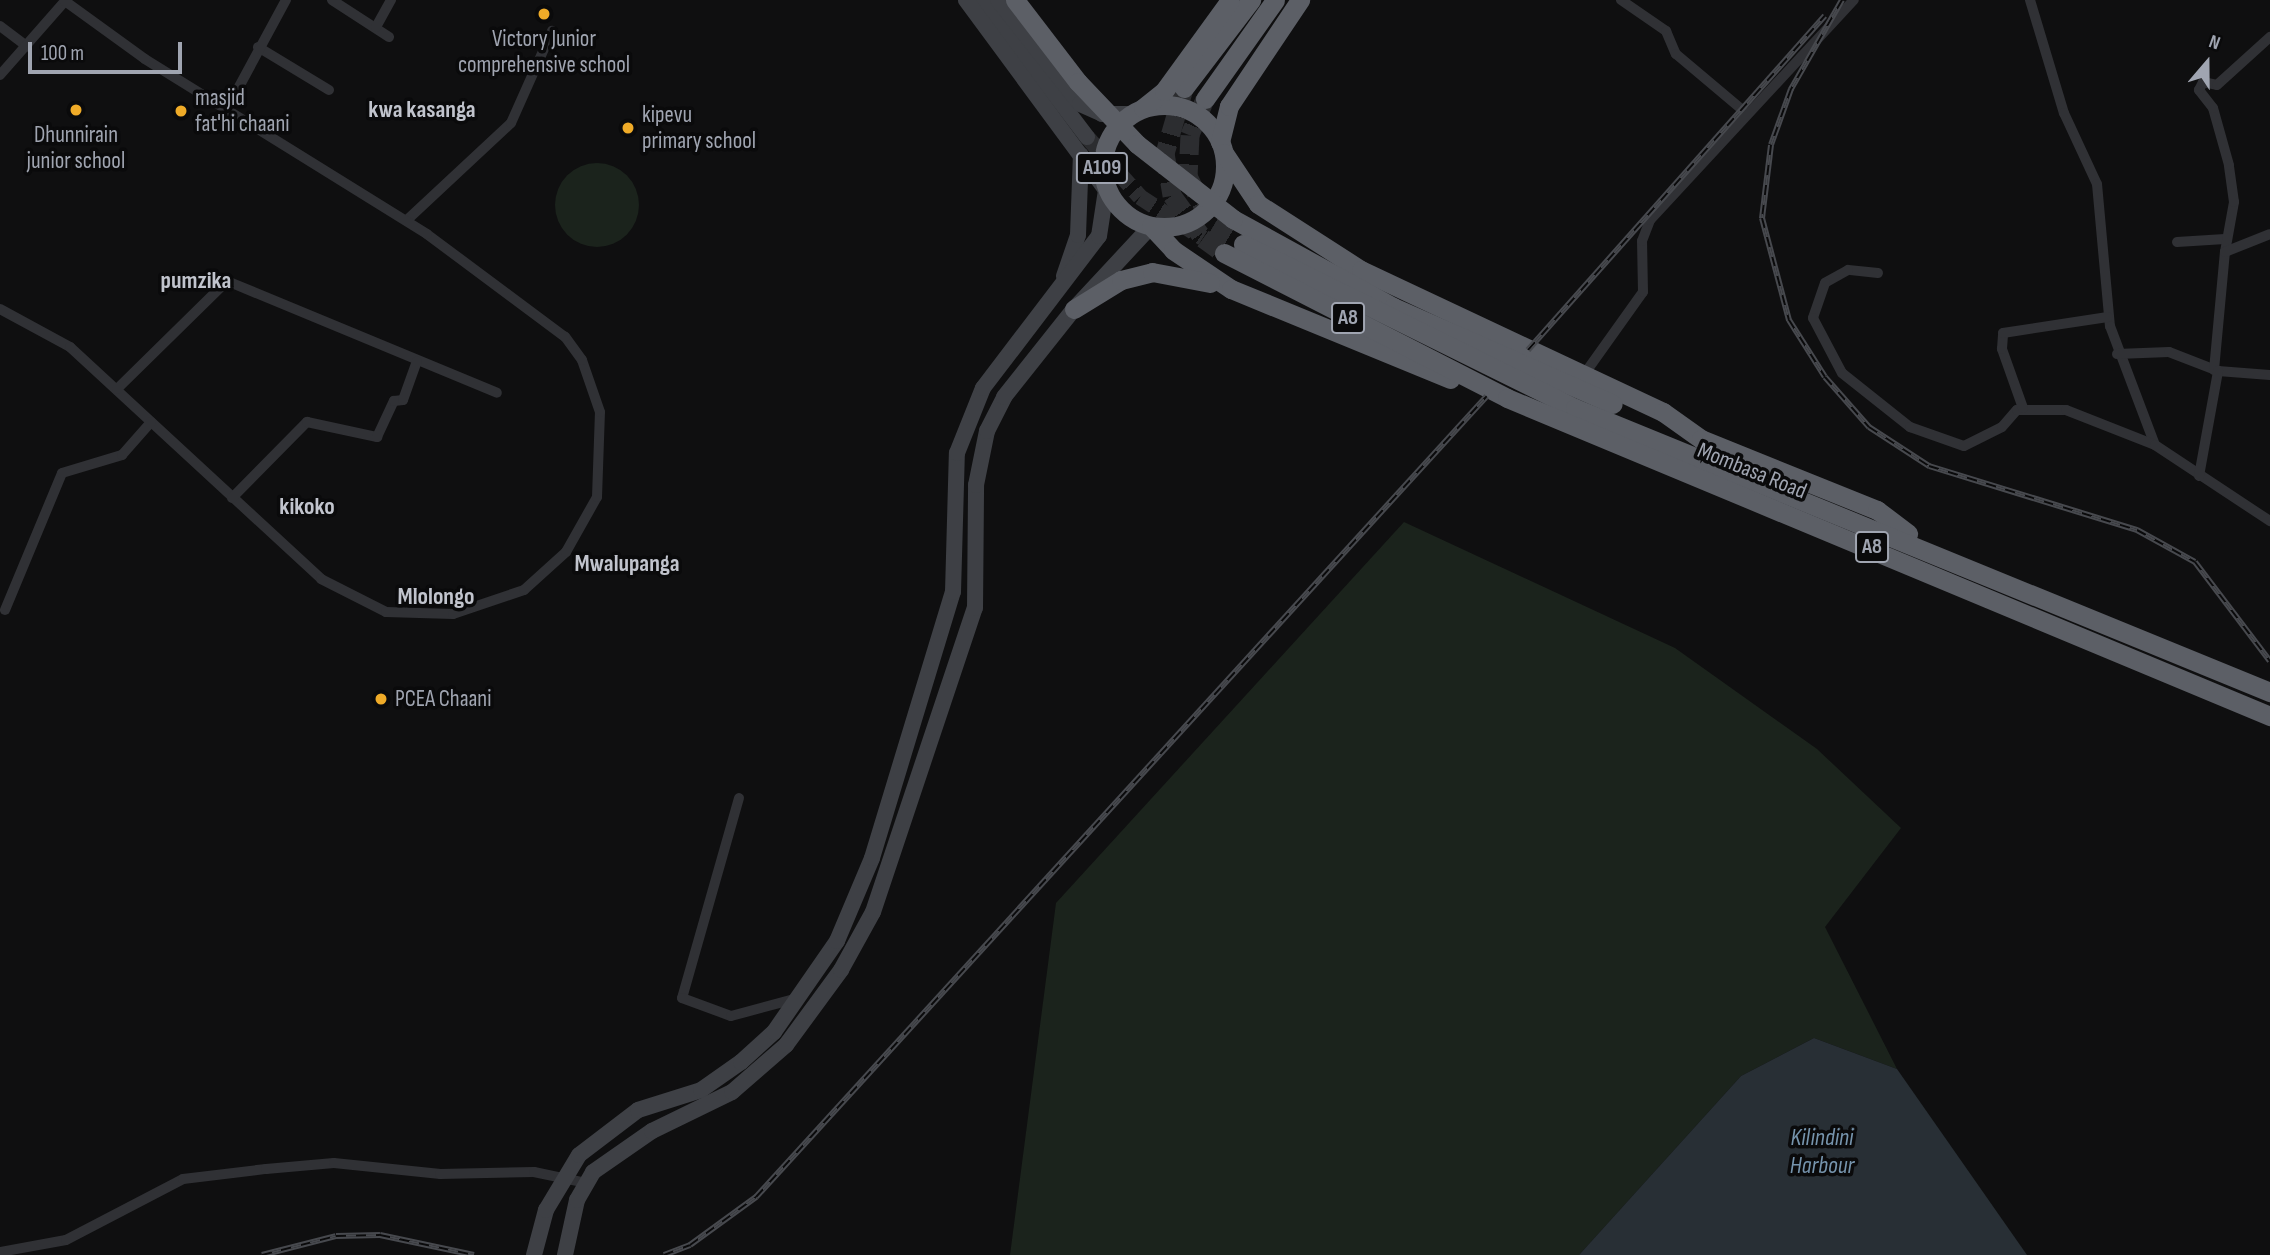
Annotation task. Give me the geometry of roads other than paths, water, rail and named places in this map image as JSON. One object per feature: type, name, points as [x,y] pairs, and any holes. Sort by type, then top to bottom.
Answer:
[{"type":"highway","points":[[1015,0],[1078,82],[1120,129],[1233,219],[1471,344],[1877,510],[1928,548]]},
{"type":"highway","points":[[1136,111],[1164,91],[1230,0]]},
{"type":"highway","points":[[1184,88],[1251,0]]},
{"type":"highway","points":[[1205,99],[1275,0]]},
{"type":"highway","points":[[1150,226],[1173,227],[1208,209],[1220,192],[1222,147],[1228,106],[1300,0]]},
{"type":"highway","points":[[1136,111],[1188,110],[1222,147],[1258,204],[1318,244],[1474,329],[1662,412],[1701,439]]},
{"type":"highway","name":"A109","points":[[1136,111],[1104,150],[1106,190],[1117,207],[1150,226]]},
{"type":"highway","points":[[1150,226],[1173,250],[1231,289],[1431,376],[1472,382]]},
{"type":"highway","name":"Mombasa Road","points":[[1243,244],[1563,403],[1928,548],[2270,692]]},
{"type":"highway","name":"Mombasa Road","points":[[1224,253],[1472,382],[2270,716]]},
{"type":"highway","points":[[1074,309],[1121,280],[1152,272],[1231,289]]},
{"type":"main road","points":[[534,1253],[562,1176],[638,1110],[701,1090],[741,1062],[801,997],[855,905],[953,592],[957,453],[983,388],[1099,236],[1106,190],[967,0]]},
{"type":"main road","points":[[983,0],[1087,137]]},
{"type":"main road","points":[[998,0],[1080,104],[1102,114],[1136,111]]},
{"type":"main road","points":[[1060,289],[1078,235],[1082,155]]},
{"type":"main road","points":[[564,1250],[586,1183],[618,1150],[732,1093],[786,1045],[841,970],[873,912],[975,608],[976,485],[987,431],[1004,397],[1074,309],[1150,226]]},
{"type":"street","points":[[0,75],[66,0],[227,109],[407,220],[536,313],[582,360],[603,436],[597,497],[578,535],[543,577],[506,600],[453,614],[400,615],[358,602],[321,579],[117,389],[52,334],[0,309]]},
{"type":"street","points":[[227,109],[258,47],[286,0]]},
{"type":"street","points":[[332,0],[389,37]]},
{"type":"street","points":[[376,27],[391,0]]},
{"type":"street","points":[[1621,0],[1666,31],[1676,54],[1746,113]]},
{"type":"street","points":[[1583,376],[1643,292],[1646,226],[1746,113],[1854,0]]},
{"type":"street","points":[[2031,0],[2033,27],[2064,113],[2097,184],[2108,317],[2117,354],[2155,445]]},
{"type":"street","points":[[0,26],[27,46]]},
{"type":"street","points":[[407,220],[511,123],[552,31]]},
{"type":"street","points":[[2199,476],[2216,370],[2225,239],[2234,202],[2229,165],[2213,108],[2199,90],[2203,82],[2217,85],[2270,37]]},
{"type":"street","points":[[258,47],[329,90]]},
{"type":"street","points":[[2225,252],[2270,234]]},
{"type":"street","points":[[2176,242],[2225,239]]},
{"type":"street","points":[[1878,273],[1857,268],[1839,274],[1823,286],[1812,311],[1848,379],[1910,427],[1952,444],[1970,445],[2023,408],[2066,410],[2155,445],[2270,521]]},
{"type":"street","points":[[117,389],[227,281],[497,393]]},
{"type":"street","points":[[2023,408],[2002,349],[2003,332],[2108,317]]},
{"type":"street","points":[[2117,354],[2169,352],[2216,370],[2270,375]]},
{"type":"street","points":[[232,498],[307,422],[377,437],[394,401],[402,400],[417,361]]},
{"type":"street","points":[[5,610],[62,473],[122,455],[151,422]]},
{"type":"street","points":[[739,798],[682,998],[731,1016],[801,997]]},
{"type":"street","points":[[0,1252],[66,1240],[183,1179],[334,1163],[562,1176],[586,1183]]},
{"type":"water","name":"Kilindini Harbour","points":[[1814,1038],[1897,1069],[2027,1255],[1579,1255],[1741,1076]]},
{"type":"tunnel","points":[[1184,88],[1165,153],[1172,195],[1203,238],[1224,253]]},
{"type":"tunnel","points":[[1205,99],[1190,135],[1188,176],[1213,226],[1243,244]]},
{"type":"tunnel","points":[[1087,137],[1140,197],[1203,238]]},
{"type":"railway","points":[[1842,0],[1791,89],[1771,145],[1762,218],[1789,320],[1825,377],[1869,427],[1929,466],[2137,530],[2195,562],[2270,661]]},
{"type":"railway","points":[[1528,350],[1825,16]]},
{"type":"railway","points":[[664,1255],[690,1245],[756,1197],[1487,396]]},
{"type":"railway","points":[[262,1255],[336,1236],[380,1235],[474,1255]]},
{"type":"place","name":"Victory Junior comprehensive school","points":[[544,14]]},
{"type":"place","name":"Dhunnirain junior school","points":[[76,110]]},
{"type":"place","name":"masjid fat'hi chaani","points":[[181,111]]},
{"type":"place","name":"kipevu primary school","points":[[628,128]]},
{"type":"place","name":"PCEA Chaani","points":[[381,699]]},
{"type":"district","name":"kwa kasanga","points":[[422,110]]},
{"type":"district","name":"pumzika","points":[[196,281]]},
{"type":"district","name":"kikoko","points":[[307,507]]},
{"type":"district","name":"Mwalupanga","points":[[627,564]]},
{"type":"district","name":"Mlolongo","points":[[436,597]]}]
